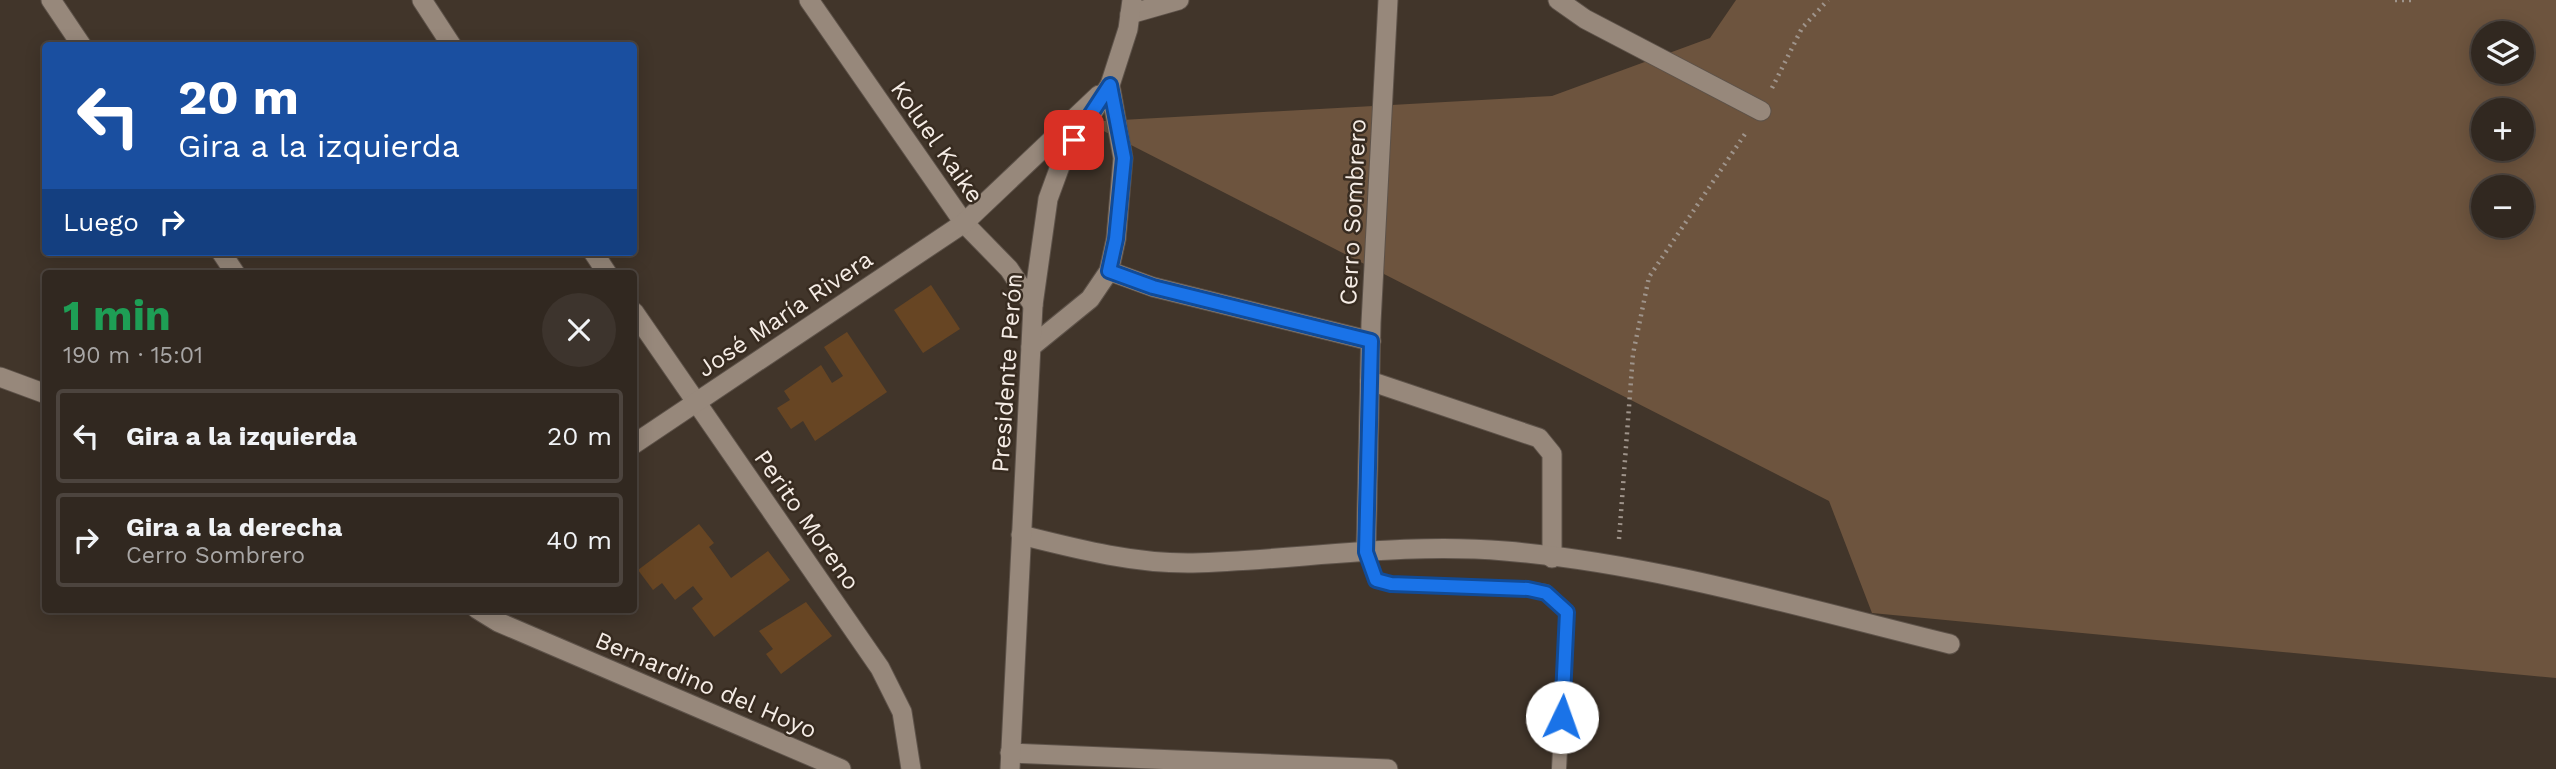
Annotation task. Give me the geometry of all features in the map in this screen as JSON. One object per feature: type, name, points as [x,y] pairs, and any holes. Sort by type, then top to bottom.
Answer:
[{"type":"street","points":[[51,0],[79,42]]},
{"type":"street","points":[[422,0],[450,42]]},
{"type":"street","name":"Koluel Kaike","points":[[808,0],[964,223],[1009,269],[1033,305]]},
{"type":"street","points":[[1131,7],[1179,0]]},
{"type":"street","name":"Cerro Sombrero","points":[[1366,552],[1371,341],[1388,0]]},
{"type":"street","points":[[1558,0],[1585,19],[1761,111]]},
{"type":"street","name":"Presidente Perón","points":[[1010,761],[1033,305],[1048,199],[1063,158],[1110,85],[1131,7]]},
{"type":"street","points":[[1031,347],[1090,299],[1109,271],[1116,239],[1124,158],[1110,85]]},
{"type":"street","name":"José María Rivera","points":[[637,442],[964,223],[1110,85]]},
{"type":"street","points":[[1109,271],[1153,287],[1371,341]]},
{"type":"street","name":"Perito Moreno","points":[[637,316],[880,668],[902,712],[911,769]]},
{"type":"street","points":[[0,377],[42,393]]},
{"type":"street","points":[[1370,380],[1539,438],[1552,454],[1552,558]]},
{"type":"street","points":[[1021,536],[1092,553],[1191,563],[1415,549],[1506,551],[1651,572],[1950,644]]},
{"type":"street","name":"Bernardino del Hoyo","points":[[483,613],[498,622],[841,769]]},
{"type":"street","points":[[1010,761],[1388,769]]},
{"type":"lane","points":[[1366,552],[1376,580],[1391,584],[1528,589],[1546,593],[1567,612],[1559,769]]},
{"type":"path","points":[[1617,567],[1633,354],[1649,277],[1761,111],[1802,28],[1828,0]]},
{"type":"path","points":[[2395,0],[2416,0]]},
{"type":"shaded area","points":[[1736,0],[2556,0],[2556,678],[1872,613],[1829,501],[1086,122],[1552,96],[1710,38]]},
{"type":"building","points":[[931,285],[960,329],[923,353],[894,310]]},
{"type":"building","points":[[847,332],[887,392],[815,441],[803,421],[791,429],[777,408],[790,400],[784,391],[821,365],[832,383],[843,376],[824,347]]},
{"type":"building","points":[[699,524],[714,543],[709,547],[731,578],[768,551],[790,580],[714,637],[692,608],[703,599],[693,586],[675,600],[662,583],[653,590],[638,570]]},
{"type":"building","points":[[806,602],[832,636],[781,674],[766,654],[773,649],[759,631]]},
{"type":"route","points":[[1074,140],[1110,85],[1124,158],[1116,239],[1109,271],[1153,287],[1371,341],[1366,552],[1376,580],[1391,584],[1528,589],[1546,593],[1567,612],[1562,717]]}]
